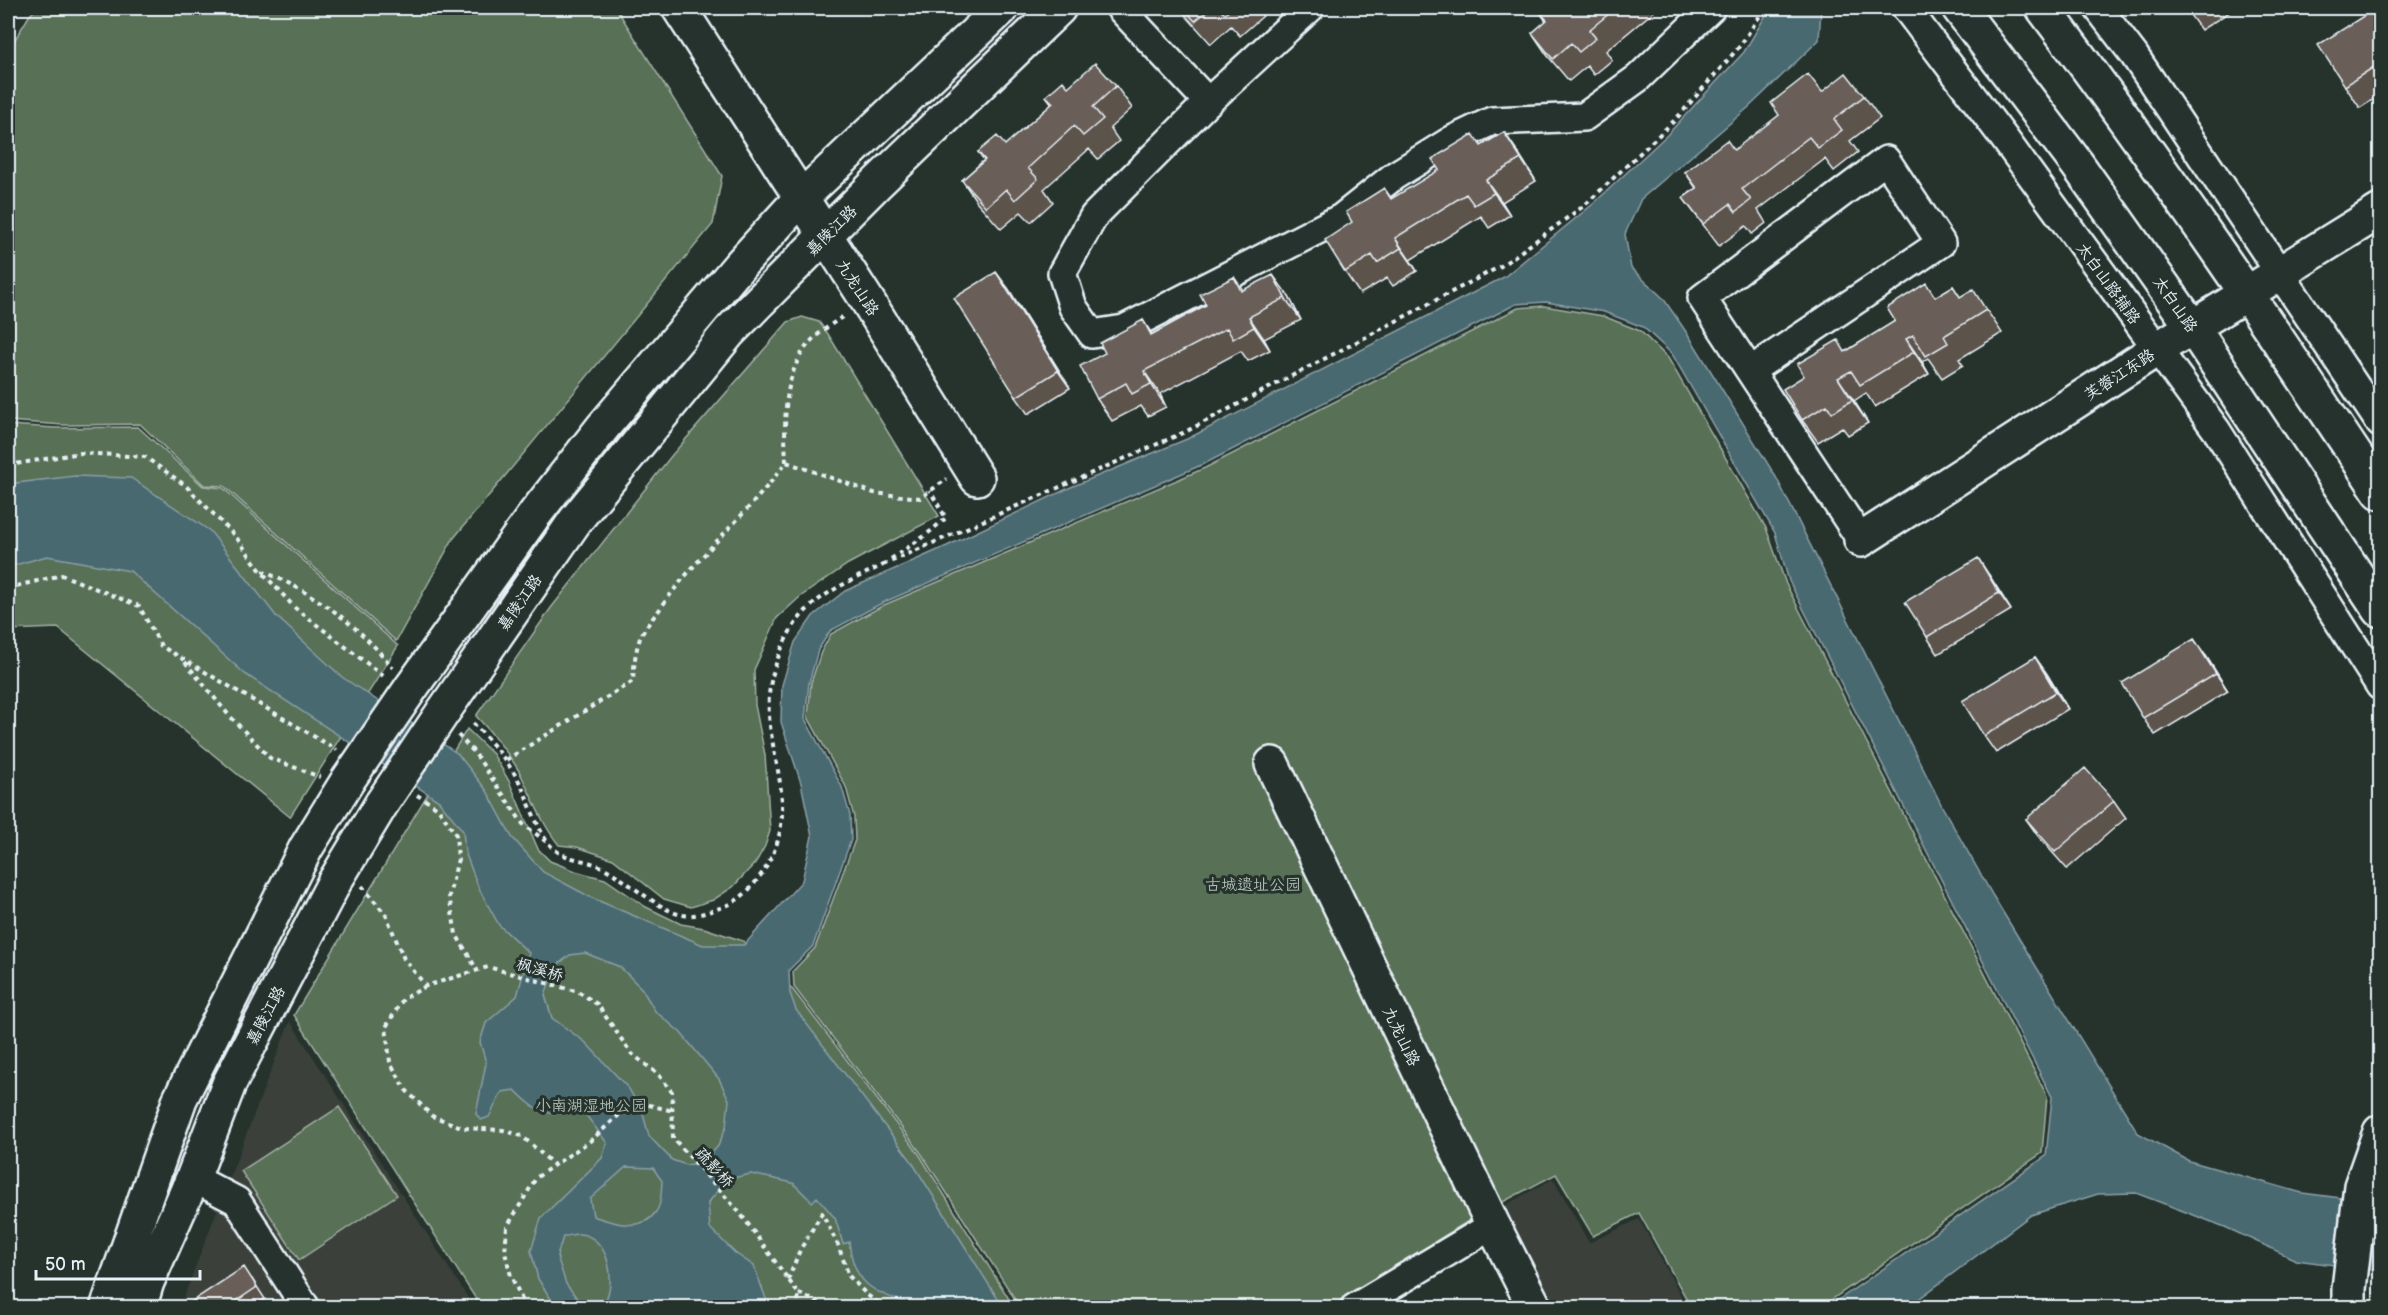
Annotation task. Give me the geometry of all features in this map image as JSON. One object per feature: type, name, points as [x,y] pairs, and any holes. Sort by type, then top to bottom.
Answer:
[{"type":"street","name":"九龙山路","points":[[679,8],[867,300],[973,471]]},
{"type":"street","points":[[107,1308],[180,1099],[306,848],[338,770],[399,680],[603,427],[740,265],[800,199],[1002,8]]},
{"type":"street","name":"嘉陵江路","points":[[139,1308],[147,1282],[193,1178],[229,1084],[335,880],[450,723],[583,512],[729,332],[1059,8]]},
{"type":"street","points":[[1120,8],[1208,102]]},
{"type":"street","points":[[1311,8],[1208,102],[1094,216],[1062,273],[1073,307],[1092,334],[1124,329],[1341,218],[1394,176],[1452,140],[1492,121],[1584,117],[1638,78],[1712,8]]},
{"type":"street","name":"太白山路辅路","points":[[1906,8],[2004,138],[2217,431],[2380,686]]},
{"type":"street","name":"太白山路","points":[[1959,8],[2077,164],[2193,328],[2380,610]]},
{"type":"street","points":[[2043,8],[2112,100],[2249,294],[2380,492]]},
{"type":"street","points":[[2098,8],[2134,55],[2282,273],[2380,423]]},
{"type":"street","points":[[1750,371],[1941,243],[1886,160],[1701,298],[1861,540]]},
{"type":"street","name":"芙蓉江东路","points":[[1861,540],[2157,349],[2380,212]]},
{"type":"street","name":"九龙山路","points":[[1272,764],[1493,1226],[1535,1308]]},
{"type":"street","points":[[2349,1298],[2361,1186],[2380,1132]]},
{"type":"street","points":[[193,1178],[237,1201],[306,1308]]},
{"type":"street","points":[[1354,1308],[1493,1226]]},
{"type":"street","points":[[318,1308],[325,1308]]},
{"type":"path","points":[[450,723],[474,752],[523,824],[563,856],[602,867],[663,908],[684,917],[732,904],[755,884],[768,866],[783,823],[781,780],[768,712],[773,671],[789,633],[803,612],[820,597],[883,565],[1187,431],[1501,266],[1585,205],[1676,119],[1740,46],[1765,8]]},
{"type":"path","points":[[506,760],[633,681],[634,660],[641,636],[652,620],[704,553],[766,490],[786,462],[784,423],[789,385],[798,360],[813,338],[867,300]]},
{"type":"path","points":[[8,463],[15,464],[81,453],[145,457],[185,485],[236,537],[261,571],[295,608],[399,680]]},
{"type":"path","points":[[786,462],[874,493],[920,498],[973,471]]},
{"type":"path","points":[[883,565],[946,518],[930,491]]},
{"type":"path","points":[[261,571],[286,581],[325,603],[377,648],[399,680]]},
{"type":"path","points":[[8,588],[62,575],[139,606],[161,646],[181,656],[338,770]]},
{"type":"path","points":[[181,656],[226,712],[270,758],[338,770]]},
{"type":"path","points":[[473,723],[499,749],[506,760],[521,785],[548,844]]},
{"type":"path","points":[[396,797],[438,808],[456,835],[458,858],[448,896],[456,934],[477,970]]},
{"type":"path","points":[[362,884],[386,915],[404,959],[426,986]]},
{"type":"path","name":"枫溪桥","points":[[554,1165],[522,1136],[503,1130],[464,1128],[432,1116],[406,1090],[390,1062],[386,1027],[403,999],[426,986],[488,967],[579,992],[597,1004],[631,1053],[659,1075],[672,1092],[673,1111]]},
{"type":"path","points":[[526,1308],[511,1276],[505,1252],[507,1227],[536,1178],[590,1141],[619,1115],[645,1104],[673,1111]]},
{"type":"path","name":"疏影桥","points":[[673,1111],[673,1138],[740,1213],[798,1293]]},
{"type":"path","points":[[788,1280],[800,1250],[822,1213],[838,1245],[849,1276],[867,1295],[882,1306],[879,1308]]},
{"type":"path","points":[[799,1308],[798,1293],[829,1308]]},
{"type":"shaded area","points":[[290,1021],[474,1307],[180,1307]]},
{"type":"shaded area","points":[[1553,1179],[1589,1243],[1639,1219],[1687,1307],[1550,1307],[1500,1208]]},
{"type":"green space","points":[[37,8],[616,8],[722,176],[713,224],[453,539],[396,641],[224,486],[204,485],[140,424],[64,425],[8,421],[8,51],[29,16]]},
{"type":"green space","name":"古城遗址公园","points":[[1544,306],[1603,316],[1640,331],[1668,358],[1766,528],[1786,584],[2047,1096],[2042,1153],[1821,1307],[1691,1307],[1639,1213],[1593,1236],[1556,1174],[1476,1216],[1332,1307],[1020,1307],[921,1153],[794,987],[793,971],[815,948],[855,840],[854,817],[846,787],[808,717],[811,683],[821,652],[831,634],[884,605],[1205,468],[1518,308]]},
{"type":"green space","points":[[802,317],[819,322],[828,334],[939,516],[848,564],[800,597],[777,618],[754,670],[755,705],[765,755],[770,831],[756,862],[733,887],[713,900],[691,907],[664,899],[613,859],[577,847],[559,845],[542,819],[519,771],[499,742],[476,716],[551,608],[672,455],[788,322]]},
{"type":"green space","points":[[8,425],[55,428],[138,427],[203,486],[223,488],[398,646],[290,817],[58,628],[8,630]]},
{"type":"green space","name":"小南湖湿地公园","points":[[467,729],[493,754],[509,781],[538,849],[550,861],[605,879],[646,907],[681,924],[704,928],[743,941],[793,990],[919,1154],[1014,1307],[481,1307],[294,1015]]},
{"type":"green space","points":[[339,1107],[397,1195],[299,1260],[241,1171]]},
{"type":"water","points":[[1770,8],[1821,8],[1819,40],[1749,107],[1641,199],[1625,234],[1631,268],[1663,298],[1776,477],[1943,808],[1993,896],[2138,1133],[2189,1161],[2302,1193],[2380,1203],[2380,1271],[2296,1260],[2225,1227],[2136,1193],[2098,1194],[2031,1215],[1908,1307],[1828,1307],[2046,1156],[2052,1097],[1789,581],[1775,533],[1672,354],[1643,327],[1604,312],[1546,302],[1516,304],[1206,463],[882,603],[830,631],[818,650],[809,683],[805,719],[842,787],[850,815],[851,840],[813,946],[789,970],[790,993],[796,1010],[910,1159],[1003,1307],[907,1307],[908,1303],[884,1295],[867,1284],[860,1276],[851,1256],[849,1242],[843,1244],[835,1218],[817,1197],[812,1202],[793,1183],[751,1174],[728,1179],[708,1203],[710,1228],[735,1253],[754,1266],[769,1307],[601,1307],[609,1287],[608,1263],[597,1242],[588,1236],[577,1234],[563,1237],[557,1256],[566,1284],[584,1307],[556,1307],[538,1279],[531,1251],[541,1218],[602,1158],[607,1143],[583,1111],[553,1113],[538,1110],[515,1090],[502,1092],[489,1117],[481,1120],[476,1114],[486,1063],[480,1042],[486,1023],[517,996],[529,953],[499,925],[479,889],[465,852],[463,831],[439,801],[245,674],[130,571],[47,556],[8,567],[8,484],[75,476],[131,478],[210,531],[276,616],[342,677],[458,754],[487,791],[512,837],[543,872],[592,898],[703,945],[744,945],[802,881],[812,836],[801,783],[781,722],[782,685],[795,642],[813,616],[845,591],[1071,487],[1187,439],[1504,277],[1593,204],[1667,135],[1744,52]],"holes":[[[585,953],[620,967],[642,989],[655,1011],[680,1032],[719,1079],[729,1100],[726,1127],[718,1146],[704,1162],[686,1165],[672,1160],[649,1136],[643,1114],[629,1089],[585,1042],[552,1018],[545,995],[555,967],[570,955]],[[626,1167],[653,1168],[662,1181],[661,1198],[657,1210],[649,1219],[634,1224],[617,1223],[593,1216],[590,1199]]]},
{"type":"building","points":[[1183,8],[1211,8],[1195,21]]},
{"type":"building","points":[[1219,8],[1232,8],[1225,14]]},
{"type":"building","points":[[1541,8],[1616,8],[1589,30],[1596,38],[1579,52],[1571,43],[1553,59],[1532,33],[1547,20],[1538,10]]},
{"type":"building","points":[[2376,8],[2380,8],[2380,63],[2345,86],[2318,45]]},
{"type":"building","points":[[1095,63],[1116,86],[1093,107],[1103,119],[1083,136],[1074,126],[1028,168],[1038,179],[1015,200],[1006,189],[986,207],[962,180],[985,160],[978,152],[997,136],[1005,145],[1053,103],[1046,96],[1063,81],[1068,87]]},
{"type":"building","points":[[1846,73],[1864,96],[1834,119],[1842,130],[1818,148],[1809,137],[1742,189],[1751,200],[1736,212],[1730,204],[1703,224],[1683,198],[1697,188],[1685,172],[1727,140],[1734,150],[1779,115],[1771,103],[1808,74],[1822,92]]},
{"type":"building","points":[[1504,132],[1521,159],[1486,180],[1494,193],[1474,205],[1466,194],[1395,238],[1401,248],[1377,263],[1372,255],[1345,272],[1325,240],[1352,222],[1346,212],[1384,188],[1391,199],[1439,170],[1432,159],[1473,134],[1481,146]]},
{"type":"building","points":[[996,272],[1058,371],[1016,397],[954,298]]},
{"type":"building","points":[[1273,275],[1285,298],[1249,317],[1254,327],[1233,339],[1227,328],[1144,371],[1151,384],[1132,394],[1126,383],[1097,399],[1080,366],[1105,353],[1100,343],[1143,320],[1151,335],[1206,305],[1200,294],[1234,277],[1241,291]]},
{"type":"building","points":[[1926,283],[1935,297],[1953,286],[1960,297],[1973,289],[1986,310],[1944,336],[1948,343],[1926,356],[1913,335],[1906,339],[1914,352],[1860,385],[1851,371],[1838,378],[1852,400],[1832,413],[1827,405],[1802,420],[1783,389],[1804,376],[1797,364],[1838,340],[1845,352],[1895,321],[1887,308]]},
{"type":"building","points":[[1978,558],[1999,593],[1927,637],[1905,602]]},
{"type":"building","points":[[2194,639],[2216,674],[2143,718],[2122,683]]},
{"type":"building","points":[[2035,657],[2056,692],[1984,736],[1962,701]]},
{"type":"building","points":[[2085,768],[2114,801],[2055,852],[2026,819]]},
{"type":"building","points":[[244,1267],[257,1287],[226,1308],[187,1308],[186,1305]]}]
